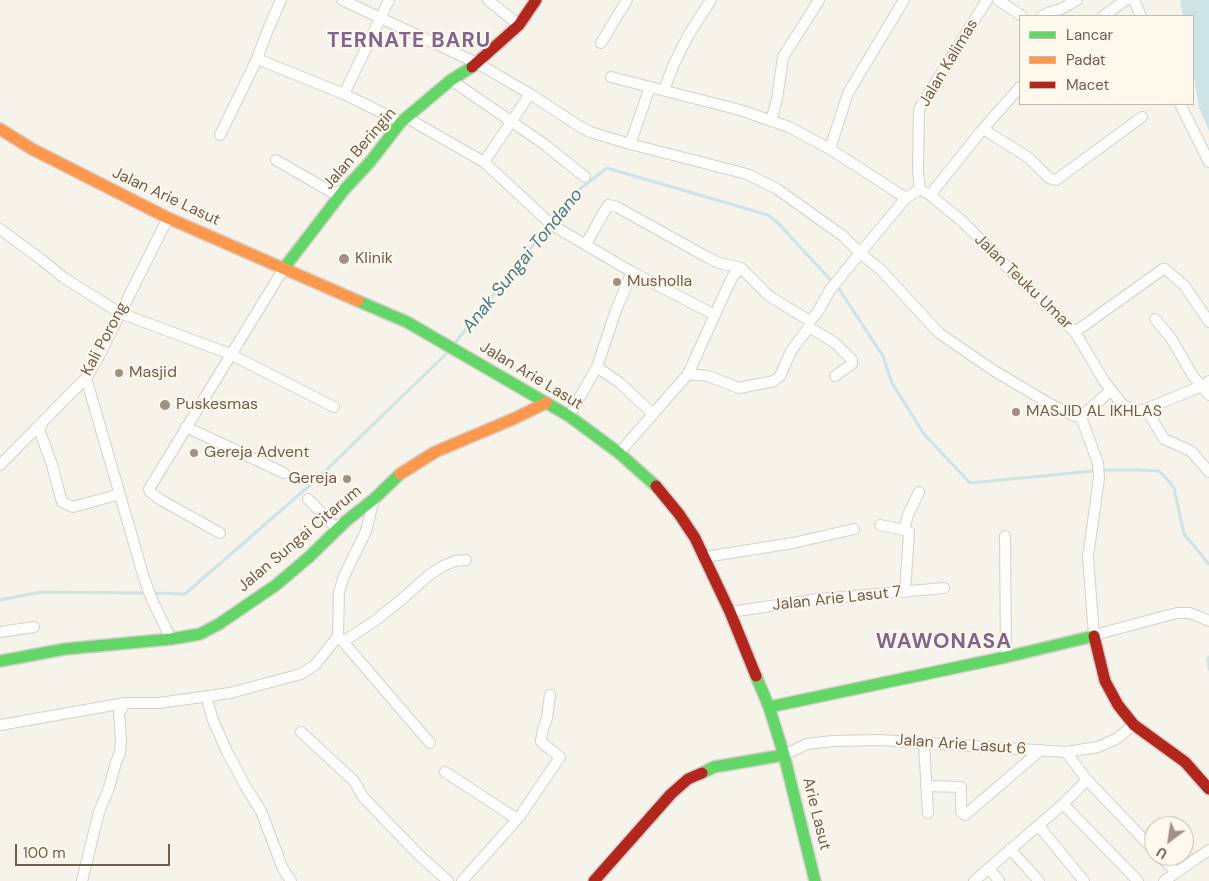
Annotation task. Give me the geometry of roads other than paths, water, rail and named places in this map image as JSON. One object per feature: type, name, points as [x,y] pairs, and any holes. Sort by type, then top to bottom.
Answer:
[{"type":"street","points":[[220,135],[257,59],[281,0]]},
{"type":"street","points":[[342,0],[477,64],[530,94],[590,132],[747,174],[777,189],[844,236],[860,253],[880,269],[939,333],[993,370],[1050,404],[1081,417]]},
{"type":"street","points":[[344,94],[389,0]]},
{"type":"street","points":[[488,0],[519,25]]},
{"type":"street","name":"Jalan Beringin","points":[[284,268],[344,190],[370,162],[404,120],[451,80],[477,64],[519,25],[536,0]]},
{"type":"street","points":[[601,43],[627,0]]},
{"type":"street","points":[[664,90],[673,66],[689,34],[711,0]]},
{"type":"street","points":[[771,121],[777,100],[783,57],[819,0]]},
{"type":"street","points":[[830,148],[848,93],[904,0]]},
{"type":"street","name":"Jalan Kalimas","points":[[920,189],[918,171],[919,110],[987,0]]},
{"type":"street","points":[[998,0],[1020,15]]},
{"type":"street","points":[[1044,15],[1061,9],[1076,0]]},
{"type":"street","points":[[1104,15],[1126,0]]},
{"type":"street","points":[[1134,0],[1141,15]]},
{"type":"street","points":[[257,59],[404,120],[484,162],[550,223],[632,272],[715,315]]},
{"type":"street","points":[[610,77],[664,90],[789,127],[830,148],[906,198]]},
{"type":"street","points":[[451,80],[544,144],[585,177]]},
{"type":"street","points":[[630,144],[650,87]]},
{"type":"street","points":[[930,195],[1019,87]]},
{"type":"street","points":[[484,162],[530,94]]},
{"type":"street","points":[[1180,105],[1209,162]]},
{"type":"street","points":[[983,129],[1029,158],[1049,178],[1056,180],[1142,117]]},
{"type":"street","name":"Jalan Arie Lasut","points":[[0,129],[32,149],[168,218],[407,322],[569,416],[619,453],[653,483],[696,538],[730,612],[769,707],[784,755]]},
{"type":"street","points":[[276,160],[333,193],[344,190]]},
{"type":"street","points":[[688,374],[708,376],[739,388],[774,380],[780,376],[791,351],[830,290],[906,198],[920,189]]},
{"type":"street","name":"Jalan Teuku Umar","points":[[920,189],[962,221],[1075,332],[1110,390],[1121,403],[1133,412],[1146,409]]},
{"type":"street","points":[[586,244],[603,212],[608,205],[612,205],[719,263],[741,268],[769,296],[835,344],[852,360],[852,364],[835,376]]},
{"type":"street","name":"Kali Porong","points":[[0,465],[86,378],[98,358],[168,218]]},
{"type":"street","points":[[0,229],[64,278],[120,313],[230,354],[334,407]]},
{"type":"street","points":[[220,532],[161,500],[150,492],[150,484],[284,268]]},
{"type":"street","points":[[619,453],[688,374],[733,276],[741,268]]},
{"type":"street","points":[[1075,332],[1163,269],[1184,285],[1209,322]]},
{"type":"street","points":[[569,416],[597,367],[616,310],[632,272]]},
{"type":"street","points":[[1155,319],[1171,338],[1193,376],[1205,383],[1209,395]]},
{"type":"street","points":[[597,367],[620,383],[653,414]]},
{"type":"street","points":[[86,378],[144,578],[152,600],[171,639]]},
{"type":"street","points":[[1205,383],[1146,409],[1164,439],[1191,451],[1209,472]]},
{"type":"street","points":[[1081,417],[1110,390]]},
{"type":"street","name":"Jalan Sungai Citarum","points":[[0,661],[65,649],[171,639],[200,634],[219,624],[276,585],[309,557],[346,521],[374,499],[404,470],[435,452],[546,403]]},
{"type":"street","points":[[1081,417],[1098,463],[1099,478],[1088,557],[1094,635],[1105,681],[1118,705],[1134,725],[1185,762],[1209,788]]},
{"type":"street","points":[[45,418],[38,429],[52,465],[62,502],[73,507],[120,494]]},
{"type":"street","points":[[186,427],[284,473]]},
{"type":"street","points":[[904,530],[908,515],[919,492]]},
{"type":"street","points":[[308,499],[335,527],[346,521]]},
{"type":"street","points":[[374,499],[366,531],[344,576],[339,592],[341,639],[430,742]]},
{"type":"street","points":[[880,525],[908,532],[905,592]]},
{"type":"street","points":[[705,557],[793,543],[854,529]]},
{"type":"street","points":[[1005,536],[1006,657]]},
{"type":"street","points":[[0,725],[125,703],[159,703],[230,693],[301,674],[315,665],[341,639],[376,620],[442,566],[455,561],[466,560]]},
{"type":"street","name":"Jalan Arie Lasut 7","points":[[730,612],[819,599],[944,588]]},
{"type":"street","points":[[769,707],[1006,657],[1177,612],[1190,613],[1209,621]]},
{"type":"street","points":[[0,632],[34,627]]},
{"type":"street","points":[[462,881],[517,819],[560,757],[541,742],[550,695]]},
{"type":"street","points":[[206,696],[213,720],[227,752],[246,789],[261,811],[283,869],[291,881]]},
{"type":"street","points":[[82,881],[99,812],[120,753],[119,713],[125,703]]},
{"type":"street","name":"Jalan Arie Lasut 6","points":[[784,755],[807,744],[833,741],[880,740],[1066,752],[1098,747],[1116,739],[1134,725]]},
{"type":"street","points":[[300,732],[354,781],[363,797],[418,854],[448,881]]},
{"type":"street","points":[[924,744],[928,813]]},
{"type":"street","points":[[926,786],[961,787],[961,812],[965,815],[1041,750]]},
{"type":"street","points":[[1066,752],[1087,780],[1144,840]]},
{"type":"street","points":[[594,881],[671,794],[688,779],[714,767],[784,755]]},
{"type":"street","name":"Arie Lasut","points":[[784,755],[815,881]]},
{"type":"street","points":[[445,772],[517,819]]},
{"type":"street","points":[[974,881],[1063,804],[1087,780]]},
{"type":"street","points":[[1063,804],[1138,881]]},
{"type":"street","points":[[1038,825],[1084,881]]},
{"type":"street","points":[[1010,849],[1039,881]]},
{"type":"street","points":[[1164,881],[1209,850]]},
{"type":"street","points":[[1170,866],[1176,872]]},
{"type":"street","points":[[989,868],[999,881]]},
{"type":"waterway","name":"Anak Sungai Tondano","points":[[454,344],[576,192],[607,168],[768,215],[777,222],[839,289],[883,356],[892,383],[924,434],[970,483],[1104,470],[1159,471],[1174,488],[1184,534],[1209,564]]},
{"type":"waterway","name":"Anak Sungai Tondano","points":[[152,593],[185,594],[317,479],[449,351]]},
{"type":"waterway","name":"Anak Sungai Tondano","points":[[0,600],[41,592],[146,593]]},
{"type":"waterway","name":"Anak Sungai Tondano","points":[[1209,657],[1209,669]]},
{"type":"place","name":"Klinik","points":[[344,259]]},
{"type":"place","name":"Musholla","points":[[617,282]]},
{"type":"place","name":"Masjid","points":[[119,373]]},
{"type":"place","name":"Puskesmas","points":[[165,405]]},
{"type":"place","name":"MASJID AL IKHLAS","points":[[1016,412]]},
{"type":"place","name":"Gereja Advent","points":[[194,453]]},
{"type":"place","name":"Gereja","points":[[347,479]]},
{"type":"district","name":"TERNATE BARU","points":[[409,41]]},
{"type":"district","name":"WAWONASA","points":[[944,642]]}]
